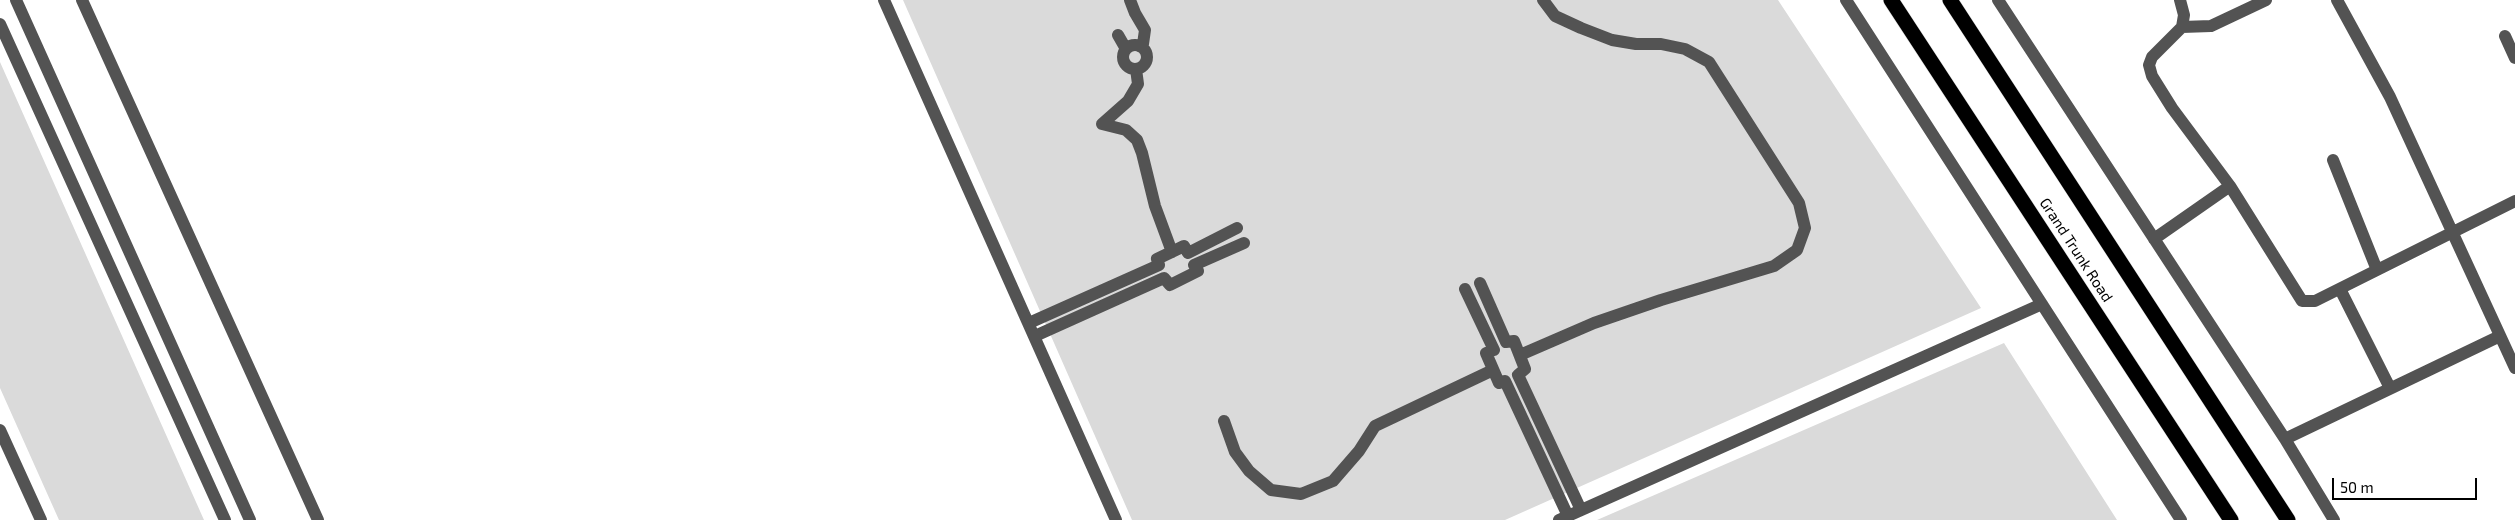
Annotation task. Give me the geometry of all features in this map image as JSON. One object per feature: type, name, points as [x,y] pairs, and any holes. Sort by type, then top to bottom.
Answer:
[{"type":"highway","name":"Grand Trunk Road","points":[[1892,0],[2231,520]]},
{"type":"highway","name":"Grand Trunk Road","points":[[1950,0],[2288,520]]},
{"type":"street","points":[[16,0],[250,520]]},
{"type":"street","points":[[82,0],[318,520]]},
{"type":"street","points":[[884,0],[1116,520]]},
{"type":"street","points":[[1118,35],[1133,48],[1145,51],[1147,58],[1144,66],[1136,69],[1129,67],[1124,61],[1133,48],[1143,44],[1146,30],[1135,13],[1130,0]]},
{"type":"street","points":[[1520,355],[1594,323],[1661,300],[1774,266],[1797,250],[1804,228],[1799,203],[1709,62],[1685,49],[1662,44],[1636,44],[1612,40],[1555,16],[1543,0]]},
{"type":"street","points":[[1846,0],[2182,520]]},
{"type":"street","points":[[1998,0],[2285,439],[2334,520]]},
{"type":"street","points":[[2180,0],[2184,15],[2182,27],[2152,57],[2150,66],[2152,76],[2172,108],[2230,186],[2302,301],[2315,301],[2515,201]]},
{"type":"street","points":[[2182,27],[2211,26],[2266,0]]},
{"type":"street","points":[[2338,0],[2390,97],[2515,368]]},
{"type":"street","points":[[0,24],[225,520]]},
{"type":"street","points":[[2505,36],[2515,58]]},
{"type":"street","points":[[1136,69],[1138,84],[1128,101],[1102,124],[1126,130],[1136,140],[1142,153],[1155,206],[1172,252]]},
{"type":"street","points":[[2333,160],[2378,270]]},
{"type":"street","points":[[2154,239],[2230,186]]},
{"type":"street","points":[[1029,323],[1160,265],[1157,259],[1184,246],[1188,253],[1237,228]]},
{"type":"street","points":[[1035,336],[1164,278],[1170,285],[1198,271],[1194,265],[1244,243]]},
{"type":"street","points":[[1480,283],[1506,342],[1514,342],[1520,355],[1525,369],[1518,375],[1581,510]]},
{"type":"street","points":[[1465,289],[1494,350],[1486,353],[1493,370],[1500,383],[1505,381],[1564,518],[2042,304]]},
{"type":"street","points":[[2340,289],[2390,388]]},
{"type":"street","points":[[2285,439],[2500,336]]},
{"type":"street","points":[[1224,420],[1235,452],[1249,471],[1271,490],[1301,494],[1333,481],[1359,452],[1375,426],[1493,370]]},
{"type":"street","points":[[0,430],[41,520]]},
{"type":"shaded area","points":[[903,0],[1778,0],[1981,308],[1505,520],[1132,520]]},
{"type":"shaded area","points":[[0,62],[204,520],[59,520],[0,388]]},
{"type":"shaded area","points":[[2004,343],[2117,520],[1597,520]]}]
